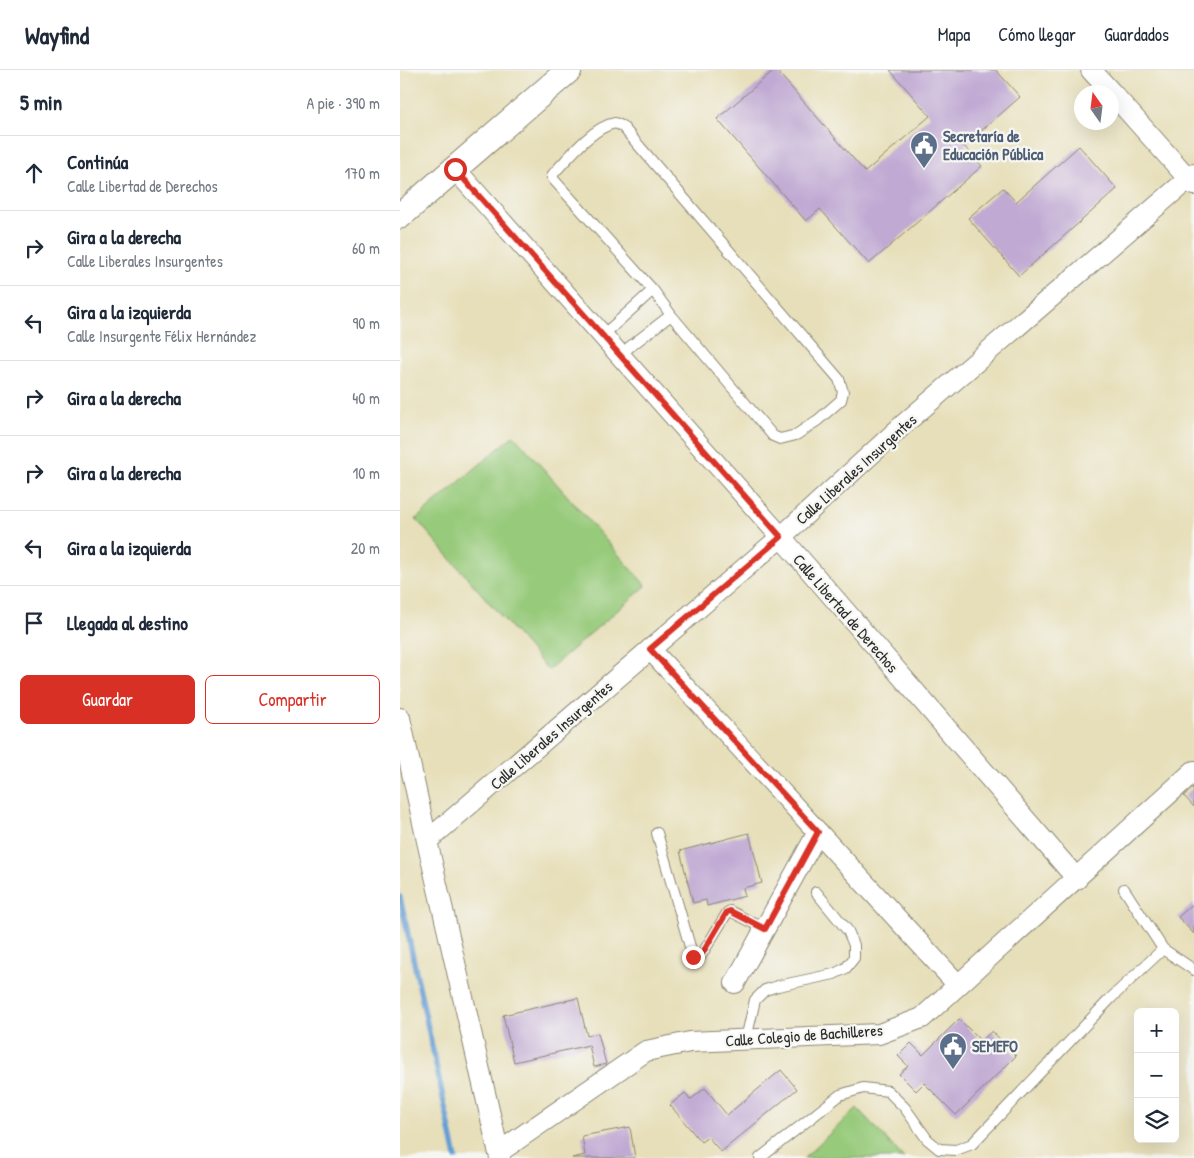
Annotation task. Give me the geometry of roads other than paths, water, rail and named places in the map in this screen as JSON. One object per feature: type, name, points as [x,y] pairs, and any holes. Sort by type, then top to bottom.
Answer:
[{"type":"street","points":[[400,216],[569,70]]},
{"type":"street","points":[[1091,70],[1104,85]]},
{"type":"street","points":[[1119,101],[1192,179]]},
{"type":"street","name":"Calle Libertad de Derechos","points":[[455,169],[781,537],[1077,879]]},
{"type":"street","name":"Calle Liberales Insurgentes","points":[[427,841],[781,537],[904,424],[1192,179]]},
{"type":"street","points":[[650,649],[958,985]]},
{"type":"street","points":[[400,718],[500,1155]]},
{"type":"street","name":"Calle Colegio de Bachilleres","points":[[500,1155],[646,1051],[690,1042],[879,1034],[922,1018],[1194,771]]},
{"type":"street","points":[[735,983],[818,832]]},
{"type":"lane","points":[[615,123],[622,126],[839,379],[843,392],[841,400],[818,420],[796,435],[780,439],[773,436],[671,315],[653,290],[552,176],[581,144],[608,124],[615,123]]},
{"type":"lane","points":[[602,336],[653,290]]},
{"type":"lane","points":[[619,355],[671,315]]},
{"type":"lane","points":[[657,833],[693,957],[696,960],[699,959],[727,912],[730,911],[765,929]]},
{"type":"lane","points":[[1124,889],[1163,949],[1194,970]]},
{"type":"lane","points":[[746,1039],[756,1000],[765,990],[834,974],[846,968],[854,958],[854,945],[848,931],[816,892]]},
{"type":"lane","points":[[760,1158],[840,1095],[863,1088],[888,1091],[905,1108],[928,1139],[939,1149],[956,1150],[972,1144],[1111,998],[1163,949]]},
{"type":"waterway","points":[[400,897],[456,1158]]},
{"type":"place","name":"Secretaría de Educación Pública","points":[[924,169]]},
{"type":"place","name":"SEMEFO","points":[[953,1070]]}]
